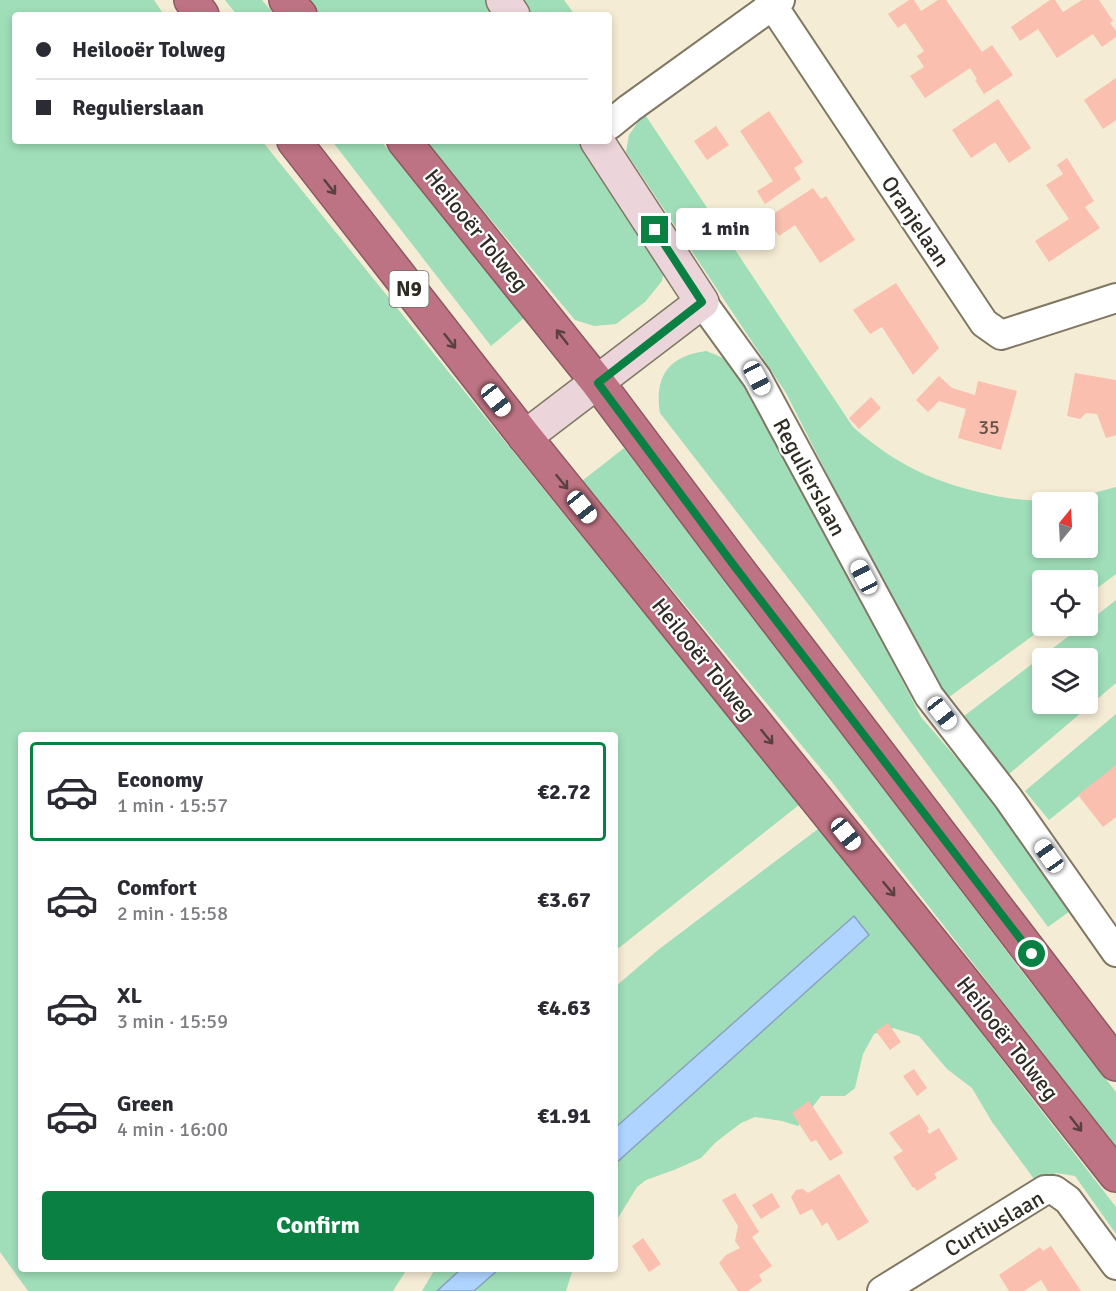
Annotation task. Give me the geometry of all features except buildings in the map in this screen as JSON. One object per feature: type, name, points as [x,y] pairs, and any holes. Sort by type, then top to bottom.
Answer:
[{"type":"highway","points":[[286,0],[297,12]]},
{"type":"highway","name":"Heilooër Tolweg","points":[[296,144],[525,437],[969,988],[1116,1175]]},
{"type":"highway","name":"Heilooër Tolweg","points":[[406,144],[598,383],[732,563],[1116,1064]]},
{"type":"street","points":[[612,123],[774,2]]},
{"type":"street","name":"Oranjelaan","points":[[774,2],[984,323],[1001,335],[1116,298]]},
{"type":"street","name":"Regulierslaan","points":[[599,144],[702,302],[757,378],[928,696],[1008,798],[1116,952]]},
{"type":"street","points":[[525,437],[702,302]]},
{"type":"street","name":"Curtiuslaan","points":[[882,1291],[1045,1190],[1054,1190],[1068,1200],[1116,1265]]},
{"type":"green space","points":[[0,0],[154,0],[162,12],[12,12],[12,144],[264,144],[799,805],[618,949],[618,732],[18,732],[18,1272],[405,1272],[393,1291],[28,1291],[0,1252]]},
{"type":"green space","points":[[225,0],[262,0],[272,12],[235,12]]},
{"type":"green space","points":[[307,0],[491,0],[499,12],[317,12]]},
{"type":"green space","points":[[523,0],[564,0],[573,12],[531,12]]},
{"type":"green space","points":[[644,113],[853,427],[885,452],[934,478],[1000,497],[1032,500],[1032,558],[1098,558],[1097,492],[1116,487],[1116,574],[1098,588],[1098,570],[1032,570],[1032,636],[945,700],[927,671],[786,393],[626,152],[629,135]]},
{"type":"green space","points":[[334,144],[383,144],[524,318],[491,346]]},
{"type":"green space","points":[[428,144],[588,144],[664,268],[662,281],[645,302],[616,324],[594,326],[575,320]]},
{"type":"green space","points":[[706,351],[733,366],[753,390],[921,717],[1009,819],[1073,909],[1048,927],[815,613],[660,413],[659,388],[667,370],[682,358]]},
{"type":"green space","points":[[624,448],[1116,1092],[1116,1147],[832,782],[582,481]]},
{"type":"green space","points":[[1116,600],[1116,683],[1098,698],[1098,648],[1053,648],[1069,636],[1098,636],[1098,614]]},
{"type":"green space","points":[[1032,664],[1032,714],[1080,714],[1008,775],[960,719]]},
{"type":"green space","points":[[1116,714],[1116,766],[1049,820],[1025,791]]},
{"type":"green space","points":[[818,829],[892,918],[1116,1207],[1116,1234],[1075,1176],[1056,1173],[1037,1183],[992,1122],[972,1088],[947,1069],[919,1036],[893,1028],[874,1034],[863,1054],[855,1088],[845,1096],[821,1096],[798,1126],[755,1117],[741,1123],[716,1142],[701,1158],[646,1180],[637,1187],[618,1218],[618,1161],[869,935],[854,916],[618,1125],[618,984],[658,950]]},
{"type":"green space","points":[[433,1272],[458,1272],[437,1291],[422,1291]]},
{"type":"green space","points":[[496,1272],[572,1272],[566,1291],[474,1291]]},
{"type":"water","points":[[854,916],[869,935],[618,1161],[618,1125]]},
{"type":"water","points":[[458,1272],[496,1272],[474,1291],[437,1291]]},
{"type":"route","points":[[655,230],[702,302],[598,383],[732,563],[1032,954]]}]
